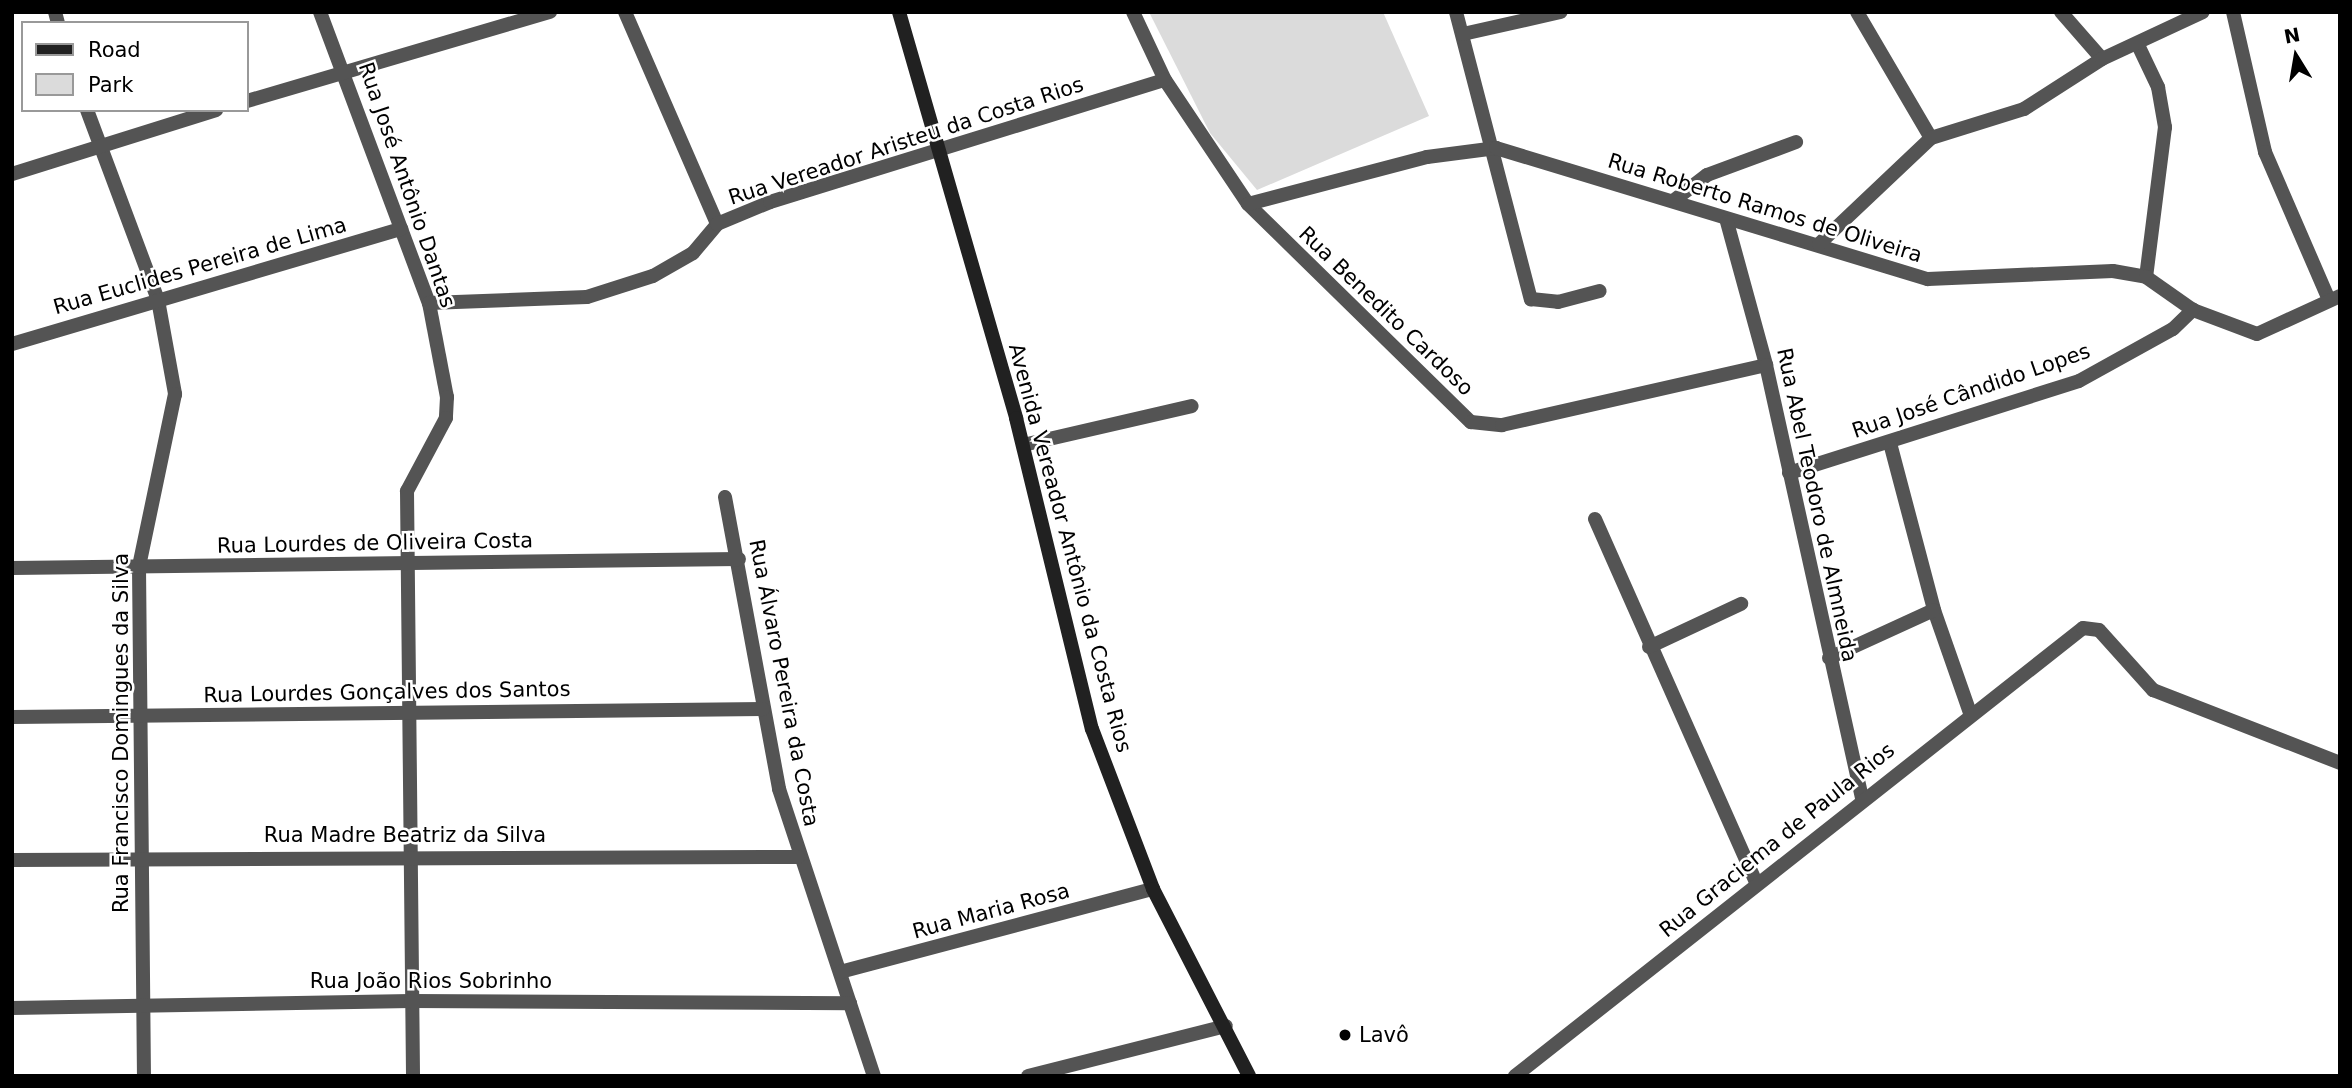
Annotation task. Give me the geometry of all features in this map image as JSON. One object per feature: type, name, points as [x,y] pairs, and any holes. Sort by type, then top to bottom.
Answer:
[{"type":"main road","name":"Avenida Vereador Antônio da Costa Rios","points":[[898,12],[941,150],[1023,445],[1092,729],[1153,890],[1226,1026],[1249,1076]]},
{"type":"street","name":"Rua José Antônio Dantas","points":[[320,12],[346,71],[429,303],[446,418],[407,491],[404,564]]},
{"type":"street","points":[[248,101],[550,12]]},
{"type":"street","points":[[625,12],[717,224]]},
{"type":"street","name":"Rua Benedito Cardoso","points":[[1133,12],[1165,80],[1248,204],[1471,422],[1502,425],[1766,365]]},
{"type":"street","points":[[1456,12],[1496,148],[1531,299],[1558,302],[1600,291]]},
{"type":"street","points":[[1463,34],[1561,12]]},
{"type":"street","points":[[1857,12],[1931,138]]},
{"type":"street","points":[[2061,12],[2102,59]]},
{"type":"street","points":[[1819,244],[1931,138],[2024,109],[2102,59],[2138,45],[2203,12]]},
{"type":"street","points":[[2233,12],[2273,176],[2334,298]]},
{"type":"street","points":[[2138,45],[2158,87],[2165,127],[2146,277]]},
{"type":"street","name":"Rua Vereador Aristeu da Costa Rios","points":[[429,303],[587,297],[653,276],[693,253],[717,224],[770,202],[1165,80]]},
{"type":"street","points":[[88,112],[158,300]]},
{"type":"street","points":[[12,174],[210,112]]},
{"type":"street","points":[[1673,201],[1707,175],[1796,142]]},
{"type":"street","name":"Rua Roberto Ramos de Oliveira","points":[[1248,204],[1427,157],[1496,148],[1673,201],[1727,222],[1819,244],[1928,279],[1979,282],[2074,269],[2146,277],[2193,310],[2258,334],[2334,298]]},
{"type":"street","name":"Rua Abel Teodoro de Almneida","points":[[1727,222],[1766,365],[1862,798]]},
{"type":"street","name":"Rua Euclides Pereira de Lima","points":[[12,344],[401,229]]},
{"type":"street","name":"Rua Francisco Domingues da Silva","points":[[144,1076],[146,1004],[138,719],[139,567],[175,394],[158,300]]},
{"type":"street","name":"Rua José Cândido Lopes","points":[[1789,473],[2079,381],[2138,350],[2193,310]]},
{"type":"street","points":[[1023,445],[1192,406]]},
{"type":"street","points":[[1890,443],[1934,610],[1970,713]]},
{"type":"street","name":"Rua Álvaro Pereira da Costa","points":[[725,497],[739,559],[763,709],[798,857],[874,1076]]},
{"type":"street","points":[[1595,519],[1649,647],[1757,884]]},
{"type":"street","name":"Rua Lourdes de Oliveira Costa","points":[[12,568],[739,559]]},
{"type":"street","points":[[404,564],[409,709],[408,855],[413,1076]]},
{"type":"street","points":[[1649,647],[1741,604]]},
{"type":"street","points":[[1829,658],[1934,610]]},
{"type":"street","name":"Rua Graciema de Paula Rios","points":[[1515,1076],[1862,798],[2083,628],[2099,630],[2153,690],[2340,763]]},
{"type":"street","name":"Rua Lourdes Gonçalves dos Santos","points":[[12,717],[138,719],[409,709],[763,709]]},
{"type":"street","name":"Rua Madre Beatriz da Silva","points":[[12,860],[408,855],[798,857]]},
{"type":"street","name":"Rua Maria Rosa","points":[[840,972],[1153,890]]},
{"type":"street","name":"Rua João Rios Sobrinho","points":[[12,1008],[411,1001],[850,1003]]},
{"type":"street","points":[[1028,1076],[1226,1026]]},
{"type":"green space","points":[[1149,12],[1383,12],[1429,116],[1257,190],[1210,133]]},
{"type":"place","name":"Lavô","points":[[1345,1035]]}]
